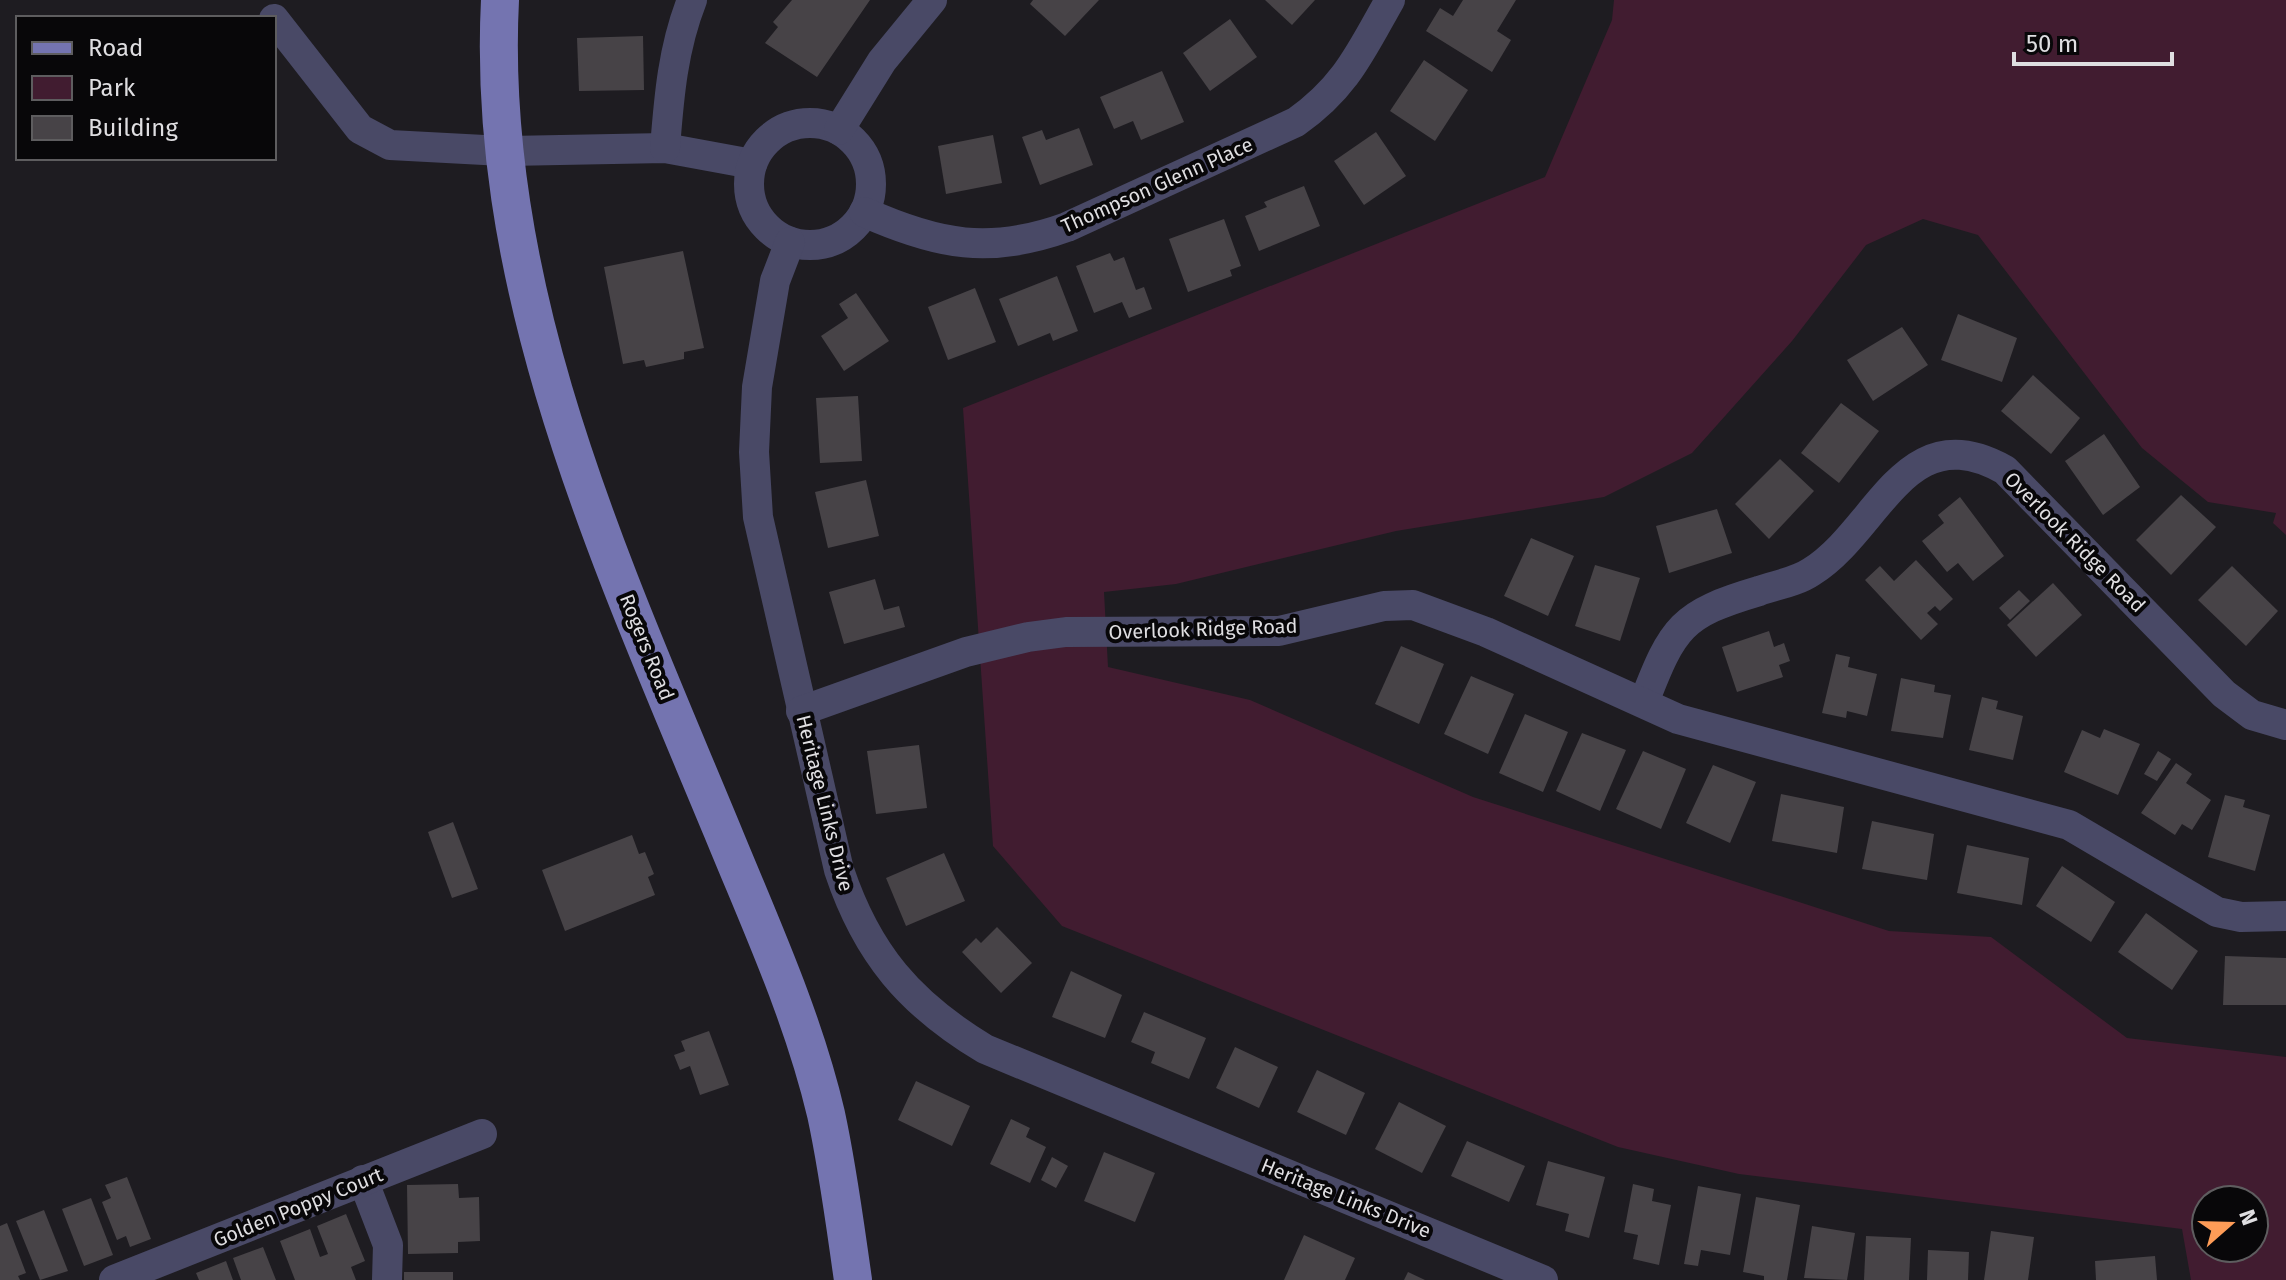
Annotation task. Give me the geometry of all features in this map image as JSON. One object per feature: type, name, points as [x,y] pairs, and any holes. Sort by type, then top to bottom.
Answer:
[{"type":"main road","name":"Rogers Road","points":[[500,0],[503,151],[541,343],[569,445],[611,559],[784,981],[825,1112],[853,1280]]},
{"type":"street","points":[[259,0],[272,16]]},
{"type":"street","points":[[665,148],[671,77],[679,33],[692,0]]},
{"type":"street","points":[[839,130],[882,61],[932,0]]},
{"type":"street","name":"Thompson Glenn Place","points":[[864,212],[898,227],[956,244],[992,246],[1030,240],[1067,227],[1296,122],[1325,101],[1344,80],[1390,0]]},
{"type":"street","points":[[276,22],[360,129],[390,145],[503,151],[665,148],[752,164]]},
{"type":"street","points":[[823,124],[839,130],[854,141],[868,166],[870,194],[864,212],[845,234],[832,241],[804,245],[790,242],[773,232],[760,219],[751,201],[749,182],[752,164],[760,148],[788,126],[823,124]]},
{"type":"street","name":"Heritage Links Drive","points":[[790,242],[775,281],[757,387],[754,452],[758,517],[839,870],[855,915],[887,966],[935,1017],[985,1049],[1543,1280]]},
{"type":"street","name":"Overlook Ridge Road","points":[[1644,702],[1669,640],[1698,613],[1810,573],[1912,469],[1941,455],[1958,453],[1989,461],[2005,470],[2224,694],[2252,715],[2286,725]]},
{"type":"street","name":"Overlook Ridge Road","points":[[801,711],[966,652],[1028,637],[1066,632],[1291,630],[1384,606],[1404,604],[1435,610],[1703,727],[2056,820],[2217,912],[2241,917],[2286,916]]},
{"type":"street","name":"Golden Poppy Court","points":[[114,1280],[482,1134]]},
{"type":"street","points":[[363,1180],[388,1245],[387,1280]]},
{"type":"green space","points":[[1614,0],[2286,0],[2286,535],[2273,523],[2276,513],[2208,502],[2142,448],[1978,235],[1923,219],[1866,245],[1792,341],[1692,453],[1604,497],[1396,531],[1176,584],[1104,592],[1108,667],[1250,700],[1473,797],[1889,931],[1991,937],[2127,1038],[2286,1057],[2286,1280],[2191,1280],[2182,1229],[1739,1174],[1618,1147],[1062,926],[993,846],[963,408],[1545,177],[1612,20]]},
{"type":"building","points":[[792,0],[870,0],[817,77],[765,43],[778,27],[773,22]]},
{"type":"building","points":[[1033,0],[1099,0],[1065,36],[1030,4]]},
{"type":"building","points":[[1265,0],[1315,0],[1292,25]]},
{"type":"building","points":[[1463,0],[1516,0],[1497,31],[1511,40],[1492,72],[1426,31],[1440,8],[1453,16]]},
{"type":"building","points":[[1230,19],[1257,57],[1210,91],[1183,53]]},
{"type":"building","points":[[643,36],[644,90],[579,91],[577,38]]},
{"type":"building","points":[[1424,60],[1468,90],[1435,141],[1390,111]]},
{"type":"building","points":[[1162,71],[1184,122],[1141,140],[1133,121],[1114,129],[1100,97]]},
{"type":"building","points":[[1079,128],[1093,165],[1040,185],[1022,137],[1042,130],[1046,140]]},
{"type":"building","points":[[1376,132],[1406,176],[1364,205],[1334,161]]},
{"type":"building","points":[[993,135],[1002,183],[946,194],[938,146]]},
{"type":"building","points":[[1304,186],[1320,226],[1259,251],[1245,216],[1267,207],[1264,202]]},
{"type":"building","points":[[1224,219],[1241,266],[1230,270],[1232,276],[1188,292],[1169,239]]},
{"type":"building","points":[[683,251],[704,348],[684,352],[684,359],[646,367],[644,360],[623,364],[604,267]]},
{"type":"building","points":[[1110,253],[1114,261],[1124,257],[1136,290],[1144,287],[1152,309],[1129,318],[1122,302],[1094,313],[1076,266]]},
{"type":"building","points":[[1057,276],[1078,331],[1053,341],[1050,333],[1018,346],[999,299]]},
{"type":"building","points":[[975,288],[996,342],[948,360],[928,307]]},
{"type":"building","points":[[856,293],[889,341],[844,371],[821,336],[848,318],[839,304]]},
{"type":"building","points":[[1958,314],[2017,338],[2002,382],[1941,360]]},
{"type":"building","points":[[1902,327],[1928,365],[1873,401],[1847,360]]},
{"type":"building","points":[[2033,375],[2080,418],[2051,454],[2001,411]]},
{"type":"building","points":[[858,396],[862,461],[820,463],[816,398]]},
{"type":"building","points":[[1841,403],[1879,431],[1839,483],[1801,453]]},
{"type":"building","points":[[2104,434],[2140,487],[2103,515],[2065,461]]},
{"type":"building","points":[[1780,459],[1814,491],[1769,539],[1735,504]]},
{"type":"building","points":[[866,480],[879,536],[828,548],[815,492]]},
{"type":"building","points":[[2181,495],[2216,527],[2171,575],[2136,540]]},
{"type":"building","points":[[1960,497],[2004,556],[1973,581],[1958,563],[1947,572],[1922,541],[1944,523],[1938,515]]},
{"type":"building","points":[[1717,509],[1732,553],[1669,573],[1656,526]]},
{"type":"building","points":[[1531,538],[1574,556],[1548,616],[1504,596]]},
{"type":"building","points":[[1916,560],[1953,599],[1940,611],[1935,606],[1927,613],[1938,624],[1921,640],[1865,580],[1880,566],[1894,581]]},
{"type":"building","points":[[1595,565],[1640,578],[1620,641],[1575,626]]},
{"type":"building","points":[[2232,566],[2278,611],[2246,646],[2198,600]]},
{"type":"building","points":[[875,579],[884,610],[899,606],[905,627],[844,644],[829,592]]},
{"type":"building","points":[[2053,583],[2082,615],[2036,657],[2007,625]]},
{"type":"building","points":[[2019,590],[2030,601],[2010,620],[1999,608]]},
{"type":"building","points":[[1769,631],[1774,647],[1784,643],[1790,661],[1779,665],[1783,677],[1737,692],[1722,647]]},
{"type":"building","points":[[1401,646],[1444,664],[1419,724],[1375,704]]},
{"type":"building","points":[[1836,654],[1850,657],[1848,667],[1877,674],[1867,716],[1847,711],[1846,718],[1822,713]]},
{"type":"building","points":[[1471,676],[1514,694],[1488,754],[1444,734]]},
{"type":"building","points":[[1901,678],[1935,685],[1934,692],[1951,695],[1943,738],[1891,731]]},
{"type":"building","points":[[1982,697],[1998,701],[1996,709],[2023,716],[2013,760],[1969,750]]},
{"type":"building","points":[[1525,714],[1568,732],[1543,792],[1499,773]]},
{"type":"building","points":[[2104,729],[2140,744],[2118,795],[2064,772],[2082,730],[2100,738]]},
{"type":"building","points":[[1582,733],[1626,750],[1600,811],[1556,791]]},
{"type":"building","points":[[919,745],[927,808],[876,814],[867,751]]},
{"type":"building","points":[[1643,751],[1686,769],[1661,829],[1616,809]]},
{"type":"building","points":[[2158,751],[2171,759],[2157,781],[2144,774]]},
{"type":"building","points":[[2176,763],[2192,774],[2186,783],[2211,800],[2192,830],[2182,824],[2175,835],[2141,813]]},
{"type":"building","points":[[1713,765],[1756,782],[1730,843],[1686,823]]},
{"type":"building","points":[[1781,794],[1844,807],[1837,853],[1772,841]]},
{"type":"building","points":[[2225,795],[2245,800],[2243,807],[2270,815],[2255,871],[2208,857]]},
{"type":"building","points":[[1872,821],[1934,834],[1927,880],[1862,869]]},
{"type":"building","points":[[453,822],[478,889],[452,898],[428,832]]},
{"type":"building","points":[[632,835],[639,854],[645,852],[654,874],[648,877],[655,895],[565,931],[542,870]]},
{"type":"building","points":[[1967,845],[2029,858],[2022,905],[1957,893]]},
{"type":"building","points":[[944,853],[965,901],[906,926],[886,878]]},
{"type":"building","points":[[2062,866],[2115,902],[2091,942],[2036,906]]},
{"type":"building","points":[[2146,913],[2198,951],[2172,990],[2118,952]]},
{"type":"building","points":[[997,927],[1032,963],[1001,993],[962,952],[976,938],[981,943]]},
{"type":"building","points":[[2225,956],[2286,958],[2286,1005],[2223,1005]]},
{"type":"building","points":[[1071,971],[1122,995],[1105,1038],[1052,1017]]},
{"type":"building","points":[[1144,1012],[1206,1038],[1189,1079],[1151,1063],[1155,1052],[1131,1042]]},
{"type":"building","points":[[709,1031],[729,1085],[700,1095],[690,1066],[680,1070],[674,1055],[685,1051],[681,1041]]},
{"type":"building","points":[[1235,1047],[1278,1067],[1259,1108],[1216,1088]]},
{"type":"building","points":[[1317,1070],[1365,1093],[1346,1135],[1297,1112]]},
{"type":"building","points":[[916,1081],[970,1106],[952,1146],[898,1120]]},
{"type":"building","points":[[1399,1102],[1446,1126],[1422,1173],[1375,1149]]},
{"type":"building","points":[[1011,1119],[1030,1128],[1026,1137],[1046,1147],[1030,1183],[990,1164]]},
{"type":"building","points":[[1467,1141],[1525,1166],[1509,1202],[1451,1176]]},
{"type":"building","points":[[1104,1152],[1155,1173],[1135,1222],[1084,1201]]},
{"type":"building","points":[[1052,1157],[1068,1166],[1056,1188],[1041,1180]]},
{"type":"building","points":[[1548,1161],[1605,1177],[1589,1238],[1565,1231],[1569,1214],[1536,1205]]},
{"type":"building","points":[[127,1177],[151,1239],[130,1247],[126,1236],[117,1240],[102,1202],[111,1198],[105,1185]]},
{"type":"building","points":[[458,1184],[459,1198],[479,1197],[480,1241],[458,1242],[458,1253],[408,1254],[407,1185]]},
{"type":"building","points":[[1633,1184],[1654,1189],[1652,1201],[1671,1205],[1659,1265],[1633,1259],[1638,1235],[1624,1232]]},
{"type":"building","points":[[1698,1186],[1741,1194],[1730,1255],[1701,1250],[1698,1266],[1684,1264]]},
{"type":"building","points":[[1756,1197],[1800,1205],[1787,1280],[1764,1280],[1764,1276],[1743,1272]]},
{"type":"building","points":[[91,1198],[113,1255],[84,1266],[62,1209]]},
{"type":"building","points":[[44,1210],[68,1271],[40,1280],[16,1221]]},
{"type":"building","points":[[346,1214],[365,1261],[351,1267],[356,1280],[295,1280],[280,1241],[310,1229],[320,1257],[328,1254],[317,1226]]},
{"type":"building","points":[[7,1223],[26,1273],[18,1276],[20,1280],[0,1280],[0,1226]]},
{"type":"building","points":[[1812,1226],[1855,1233],[1847,1280],[1804,1278]]},
{"type":"building","points":[[1991,1231],[2034,1237],[2028,1280],[1984,1280]]},
{"type":"building","points":[[1304,1235],[1355,1258],[1345,1280],[1284,1280]]},
{"type":"building","points":[[1866,1236],[1911,1238],[1909,1280],[1864,1280]]},
{"type":"building","points":[[263,1247],[276,1280],[241,1280],[233,1258]]},
{"type":"building","points":[[1928,1250],[1969,1252],[1968,1280],[1927,1280]]},
{"type":"building","points":[[2155,1256],[2157,1280],[2096,1280],[2095,1261]]},
{"type":"building","points":[[226,1261],[233,1280],[199,1280],[196,1273]]},
{"type":"building","points":[[404,1272],[453,1272],[453,1280],[404,1280]]},
{"type":"building","points":[[1408,1272],[1425,1280],[1404,1280]]}]
